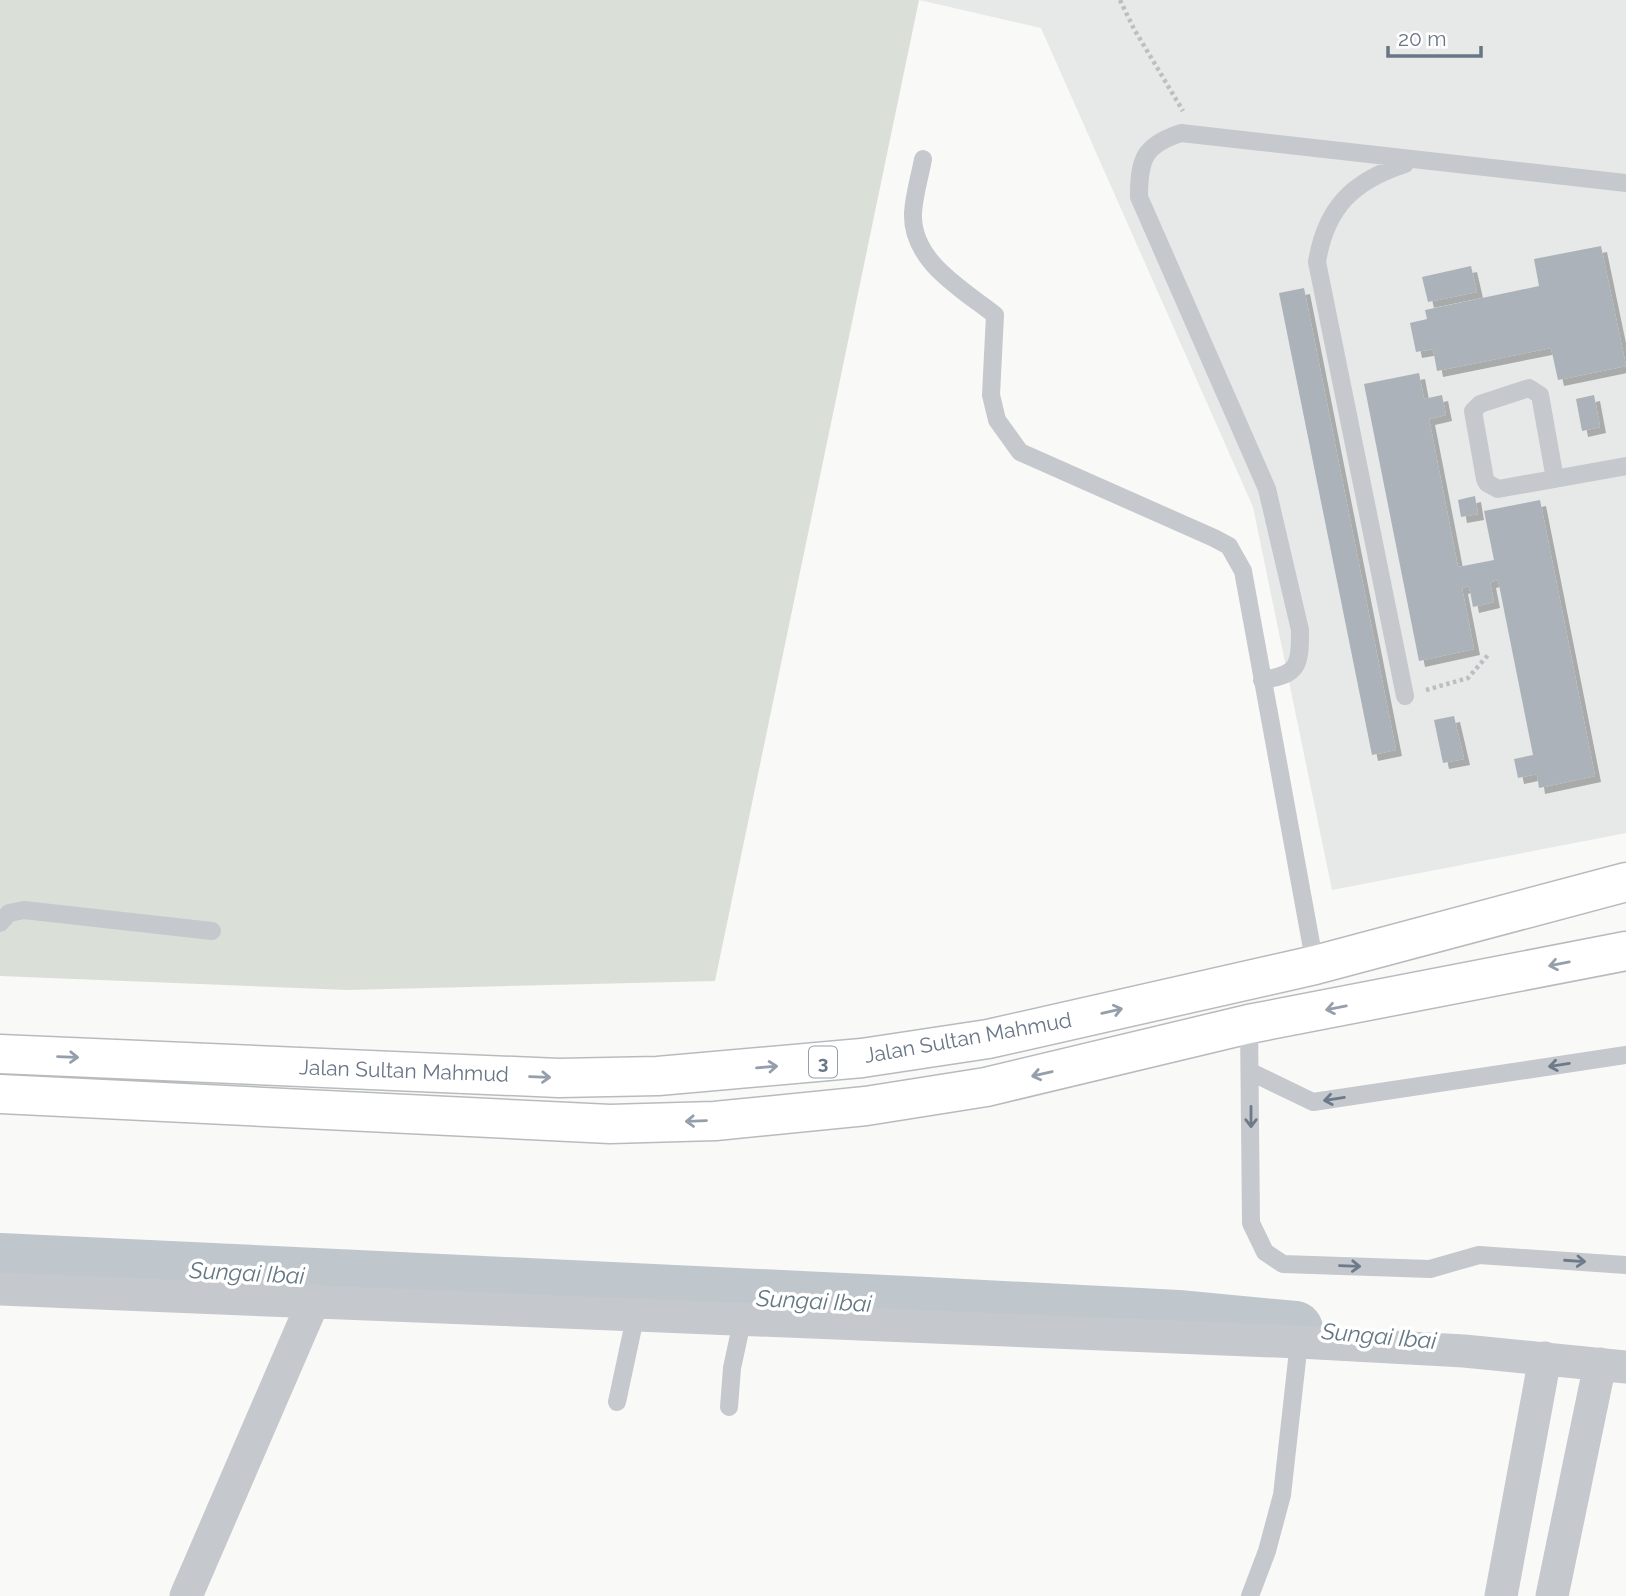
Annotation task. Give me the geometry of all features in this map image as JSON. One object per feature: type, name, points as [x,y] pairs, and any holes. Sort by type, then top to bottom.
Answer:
[{"type":"highway","name":"Jalan Sultan Mahmud","points":[[0,1054],[559,1078],[658,1076],[863,1058],[988,1039],[1315,965],[1626,882]]},
{"type":"highway","name":"Jalan Sultan Mahmud","points":[[0,1094],[610,1124],[715,1121],[866,1106],[986,1087],[1250,1024],[1626,951]]},
{"type":"street","points":[[0,1289],[743,1317],[1299,1342],[1545,1358],[1605,1365],[1552,1596]]},
{"type":"street","points":[[196,1592],[314,1300]]},
{"type":"street","points":[[1501,1596],[1545,1358]]},
{"type":"lane","points":[[1262,680],[1286,677],[1296,667],[1300,653],[1300,630],[1276,521],[1267,489],[1139,197],[1139,174],[1146,154],[1159,140],[1181,133],[1626,183]]},
{"type":"lane","points":[[923,159],[913,214],[919,246],[936,269],[995,315],[991,395],[997,420],[1020,452],[1229,546],[1242,571],[1315,965]]},
{"type":"lane","points":[[1405,696],[1317,262],[1321,236],[1338,205],[1356,187],[1379,172],[1412,161]]},
{"type":"lane","points":[[1555,479],[1540,395],[1529,388],[1480,404],[1473,411],[1487,483],[1498,489],[1555,479],[1626,466]]},
{"type":"lane","points":[[0,923],[9,913],[24,910],[212,931]]},
{"type":"lane","points":[[1250,1024],[1251,1223],[1265,1252],[1283,1264],[1430,1269],[1479,1255],[1626,1265]]},
{"type":"lane","points":[[1251,1072],[1313,1102],[1626,1055]]},
{"type":"lane","points":[[617,1402],[636,1313]]},
{"type":"lane","points":[[729,1407],[732,1368],[743,1317]]},
{"type":"lane","points":[[1250,1596],[1267,1551],[1282,1495],[1299,1342]]},
{"type":"path","points":[[1120,0],[1134,29],[1198,135]]},
{"type":"path","points":[[1405,696],[1468,678],[1488,655]]},
{"type":"shaded area","points":[[0,0],[919,0],[715,981],[347,990],[0,976]]},
{"type":"shaded area","points":[[919,0],[1626,0],[1626,833],[1332,890],[1253,507],[1041,28]]},
{"type":"building","points":[[1601,246],[1626,366],[1558,380],[1551,348],[1437,371],[1433,349],[1416,352],[1410,323],[1427,319],[1425,310],[1539,286],[1534,259]]},
{"type":"building","points":[[1471,266],[1477,292],[1428,302],[1422,277]]},
{"type":"building","points":[[1304,288],[1396,750],[1372,755],[1279,293]]},
{"type":"building","points":[[1419,373],[1424,399],[1442,395],[1446,415],[1429,419],[1458,567],[1494,560],[1484,511],[1540,500],[1595,776],[1539,788],[1537,774],[1518,778],[1514,759],[1533,755],[1498,580],[1490,582],[1494,602],[1473,607],[1469,586],[1462,588],[1474,649],[1419,661],[1364,384]]},
{"type":"building","points":[[1594,395],[1600,427],[1582,431],[1576,399]]},
{"type":"building","points":[[1475,496],[1478,514],[1461,517],[1458,500]]},
{"type":"building","points":[[1454,716],[1464,759],[1443,763],[1434,720]]},
{"type":"waterway","name":"Sungai Ibai","points":[[0,1261],[1178,1318],[1295,1329]]}]
